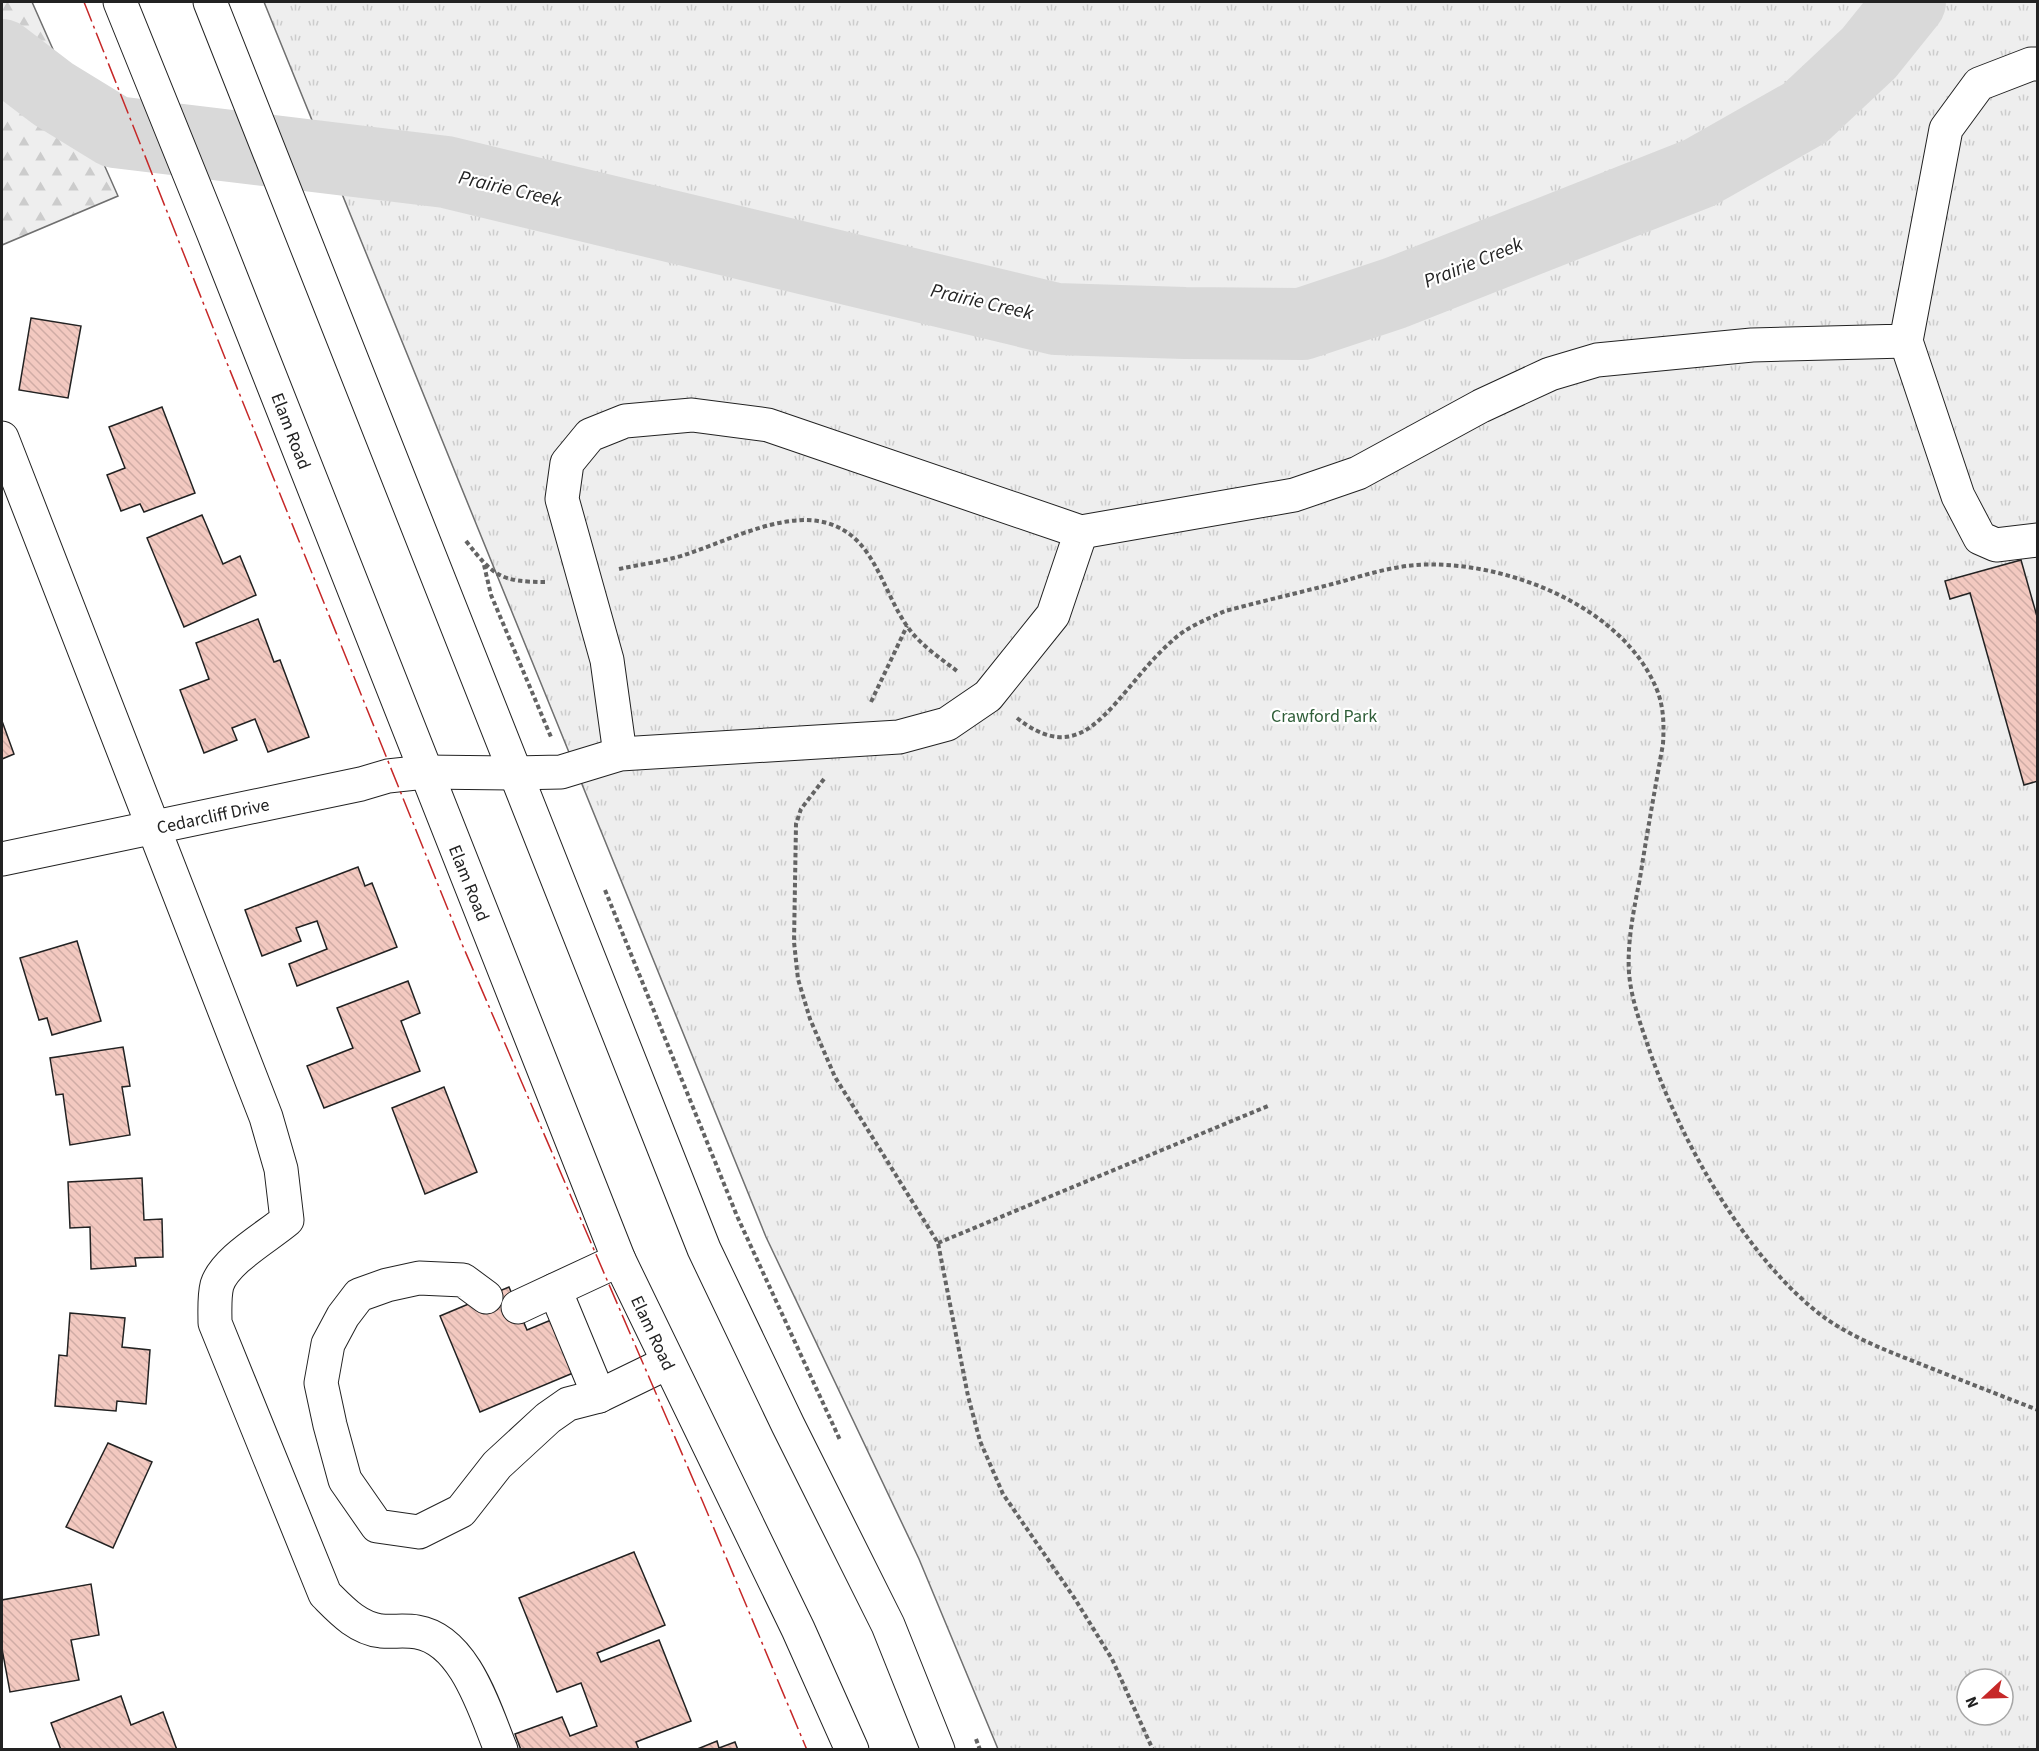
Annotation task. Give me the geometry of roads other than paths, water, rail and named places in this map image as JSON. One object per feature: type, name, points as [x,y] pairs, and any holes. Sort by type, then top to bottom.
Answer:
[{"type":"main road","name":"Elam Road","points":[[120,2],[619,1260],[798,1629],[852,1749]]},
{"type":"main road","points":[[210,2],[704,1249],[788,1425],[888,1625],[938,1749]]},
{"type":"main road","points":[[2037,64],[2031,64],[1979,84],[1946,129],[1906,341],[1958,496],[1980,537],[1996,545],[2037,540]]},
{"type":"main road","points":[[620,754],[607,660],[562,499],[567,464],[590,435],[625,421],[692,415],[768,425],[1081,532],[1294,495],[1358,473],[1481,406],[1550,374],[1597,360],[1752,345],[1906,341]]},
{"type":"main road","points":[[2,438],[266,1117],[281,1169],[287,1220],[225,1270],[218,1281],[215,1293],[215,1323],[325,1594],[351,1620],[378,1631],[418,1632],[444,1644],[469,1671],[501,1749]]},
{"type":"main road","name":"Cedarcliff Drive","points":[[2,859],[361,784],[388,776],[425,772],[561,772],[620,754],[899,736],[947,724],[988,696],[1053,615],[1081,532]]},
{"type":"main road","points":[[518,1307],[619,1260]]},
{"type":"main road","points":[[486,1297],[463,1280],[419,1278],[387,1285],[359,1295],[343,1316],[328,1344],[321,1383],[330,1425],[345,1480],[377,1526],[419,1532],[461,1511],[497,1465],[548,1418],[571,1403],[599,1396],[667,1363]]},
{"type":"main road","points":[[555,1290],[599,1396]]},
{"type":"waterway","name":"Prairie Creek","points":[[2,55],[53,94],[115,132],[446,172],[1056,319],[1302,324],[1395,293],[1699,173],[1805,113],[1869,53],[1910,2]]},
{"type":"park label","name":"Crawford Park","points":[[1324,716]]}]
